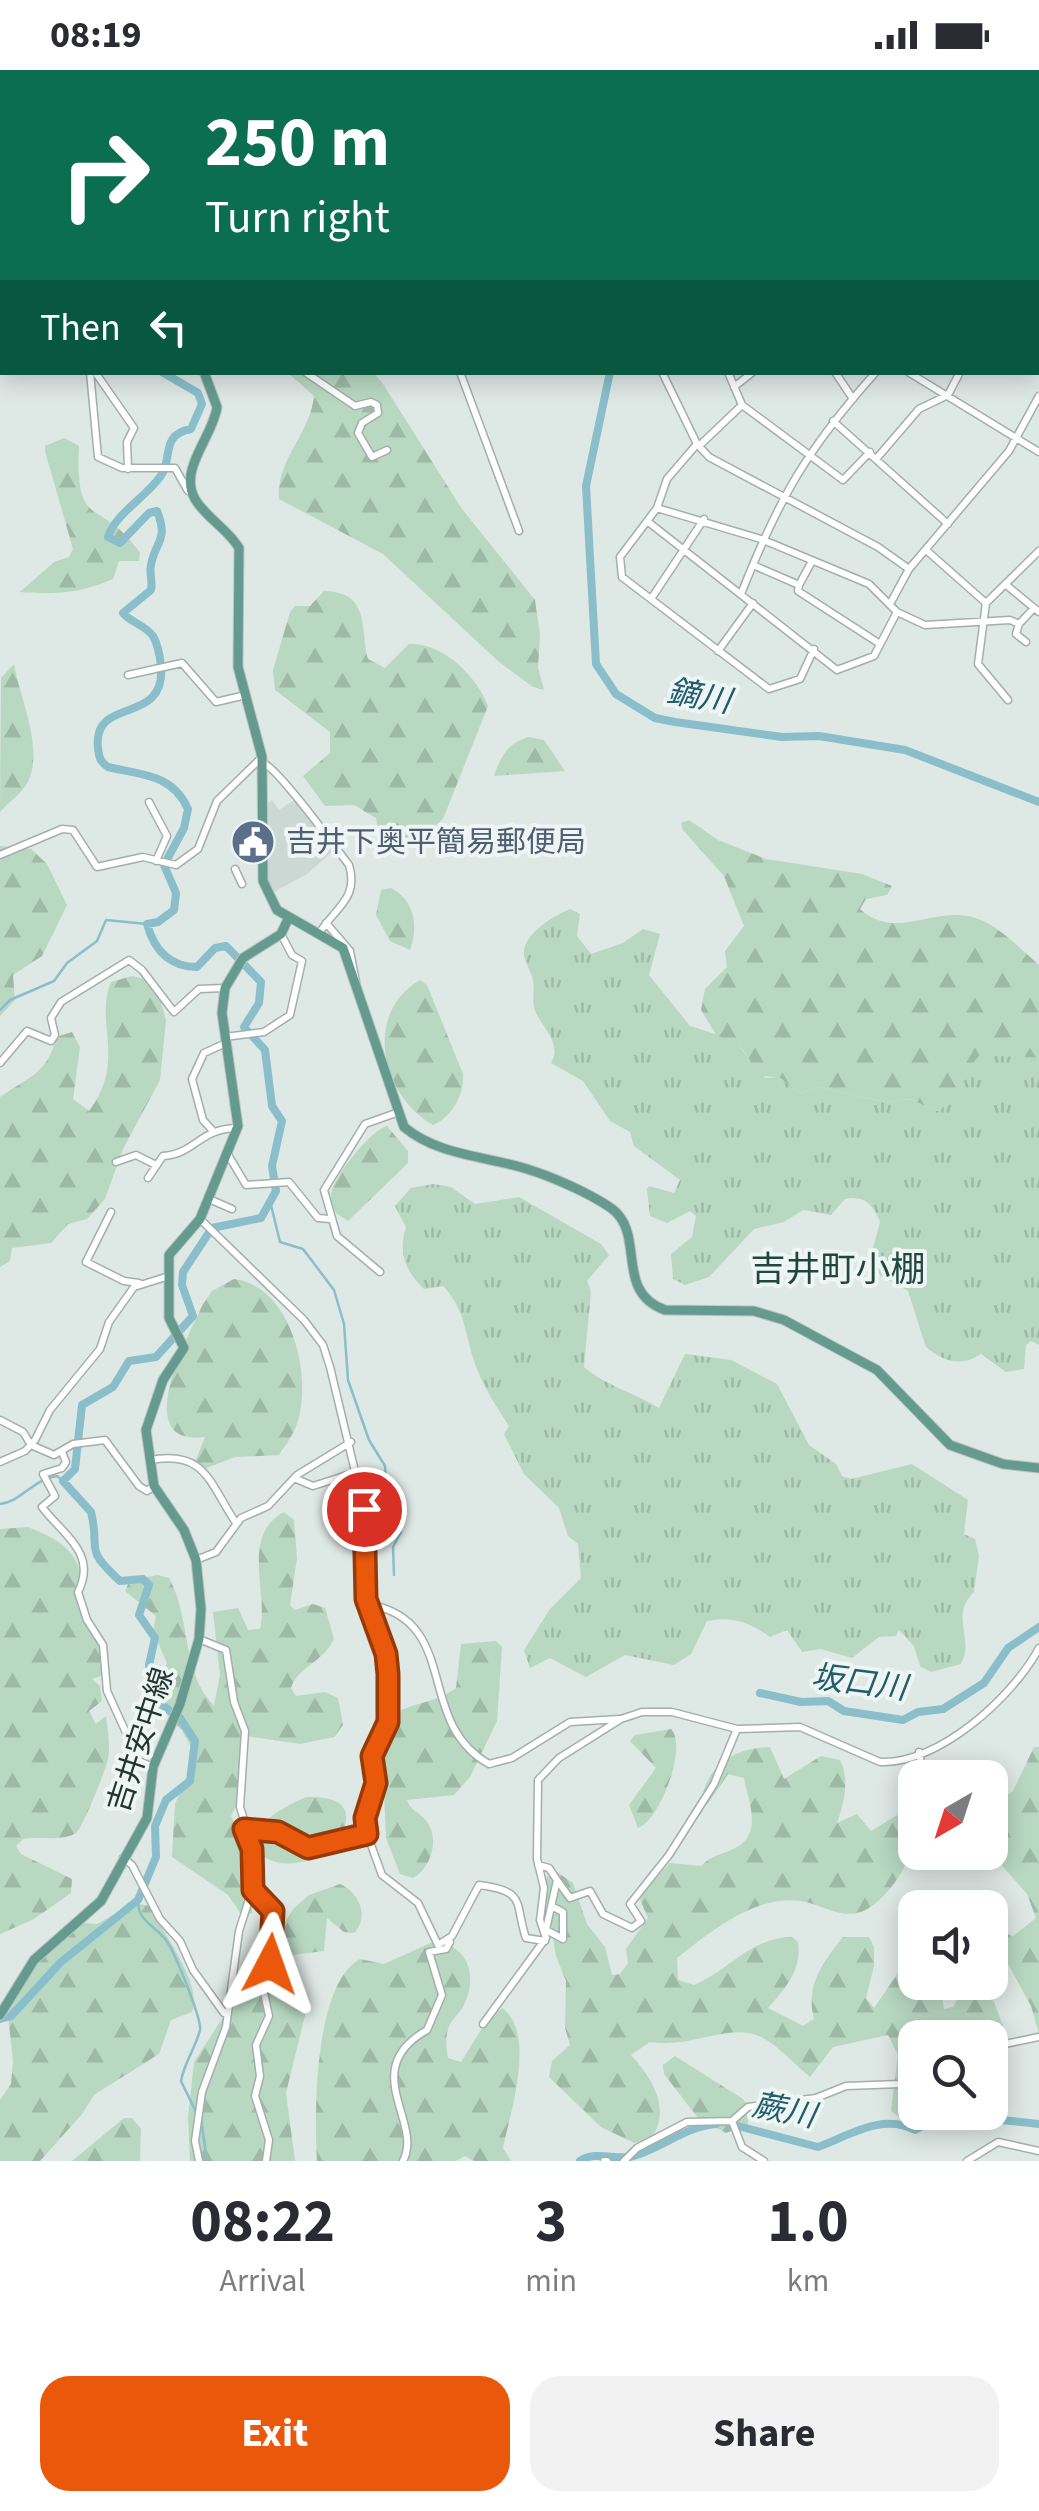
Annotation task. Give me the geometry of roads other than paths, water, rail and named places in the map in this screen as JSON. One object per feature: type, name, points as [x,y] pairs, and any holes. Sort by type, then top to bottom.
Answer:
[{"type":"main road","points":[[205,375],[217,407],[191,472],[194,498],[239,548],[238,667],[262,760],[261,874],[274,906],[289,917],[323,928],[342,948],[396,1113],[415,1136],[466,1156],[529,1169],[612,1208],[624,1228],[639,1293],[650,1304],[666,1310],[763,1312],[784,1320],[877,1370],[950,1445],[1003,1464],[1039,1468]]},
{"type":"main road","points":[[281,934],[289,917]]},
{"type":"main road","name":"吉井安中線","points":[[0,2015],[38,1956],[101,1901],[149,1812],[153,1767],[180,1704],[199,1640],[201,1609],[196,1560],[184,1530],[154,1486],[146,1430],[163,1380],[184,1348],[168,1318],[171,1249],[202,1221],[238,1128],[238,1104],[225,1040],[225,988],[239,963],[281,934]]},
{"type":"street","points":[[93,375],[95,450],[103,462],[128,469],[181,472],[194,498]]},
{"type":"street","points":[[95,375],[134,428],[128,442],[128,469]]},
{"type":"street","points":[[309,375],[355,406],[377,405],[378,413],[362,423],[358,433],[372,457],[388,450]]},
{"type":"street","points":[[461,375],[519,531]]},
{"type":"street","points":[[663,375],[698,445],[734,473],[878,547],[909,569]]},
{"type":"street","points":[[729,375],[742,405],[846,481],[870,452]]},
{"type":"street","points":[[734,387],[749,375]]},
{"type":"street","points":[[837,375],[853,399]]},
{"type":"street","points":[[741,594],[761,539],[783,495],[833,421],[873,375]]},
{"type":"street","points":[[913,375],[1039,452]]},
{"type":"street","points":[[877,458],[920,408],[948,395],[958,375]]},
{"type":"street","points":[[890,604],[909,569],[1017,438],[1039,396]]},
{"type":"street","points":[[742,405],[667,479],[657,508],[620,557],[622,576],[772,690],[800,679],[814,649]]},
{"type":"street","points":[[833,421],[948,524]]},
{"type":"street","points":[[657,508],[761,539],[869,584],[897,612],[925,625],[981,621],[1019,624]]},
{"type":"street","points":[[651,599],[704,519]]},
{"type":"street","points":[[647,521],[837,670],[874,656],[897,612]]},
{"type":"street","points":[[926,550],[986,603]]},
{"type":"street","points":[[1008,700],[978,664],[981,621],[986,603],[1039,551]]},
{"type":"street","points":[[811,563],[798,590],[880,644]]},
{"type":"street","points":[[752,565],[799,585]]},
{"type":"street","points":[[1005,584],[1036,610],[1019,624],[1016,634],[1026,642]]},
{"type":"street","points":[[718,650],[753,603]]},
{"type":"street","points":[[128,675],[182,663],[216,702],[246,695]]},
{"type":"street","points":[[0,855],[62,829],[72,830],[96,868],[142,857],[176,865],[198,849],[217,801],[262,760],[275,769],[285,788],[349,865],[353,880],[350,899],[323,928]]},
{"type":"street","points":[[149,802],[166,836],[162,863]]},
{"type":"street","points":[[235,869],[242,884]]},
{"type":"street","points":[[213,1131],[203,1120],[192,1079],[204,1054],[225,1040],[254,1034],[287,1018],[298,990],[302,961],[292,955],[281,934]]},
{"type":"street","points":[[0,1064],[27,1030],[51,1041],[56,1035],[51,1018],[61,1002],[129,960],[142,970],[174,1012],[199,989],[225,988]]},
{"type":"street","points":[[380,1272],[340,1240],[330,1219],[326,1185],[366,1124],[396,1113]]},
{"type":"street","points":[[148,1178],[165,1156],[182,1155],[213,1131],[238,1128]]},
{"type":"street","points":[[227,1153],[246,1185],[275,1180],[299,1190],[321,1220],[330,1219]]},
{"type":"street","points":[[116,1162],[136,1155],[156,1165]]},
{"type":"street","points":[[208,1198],[232,1209]]},
{"type":"street","points":[[110,1212],[86,1262],[124,1281],[140,1283],[169,1276]]},
{"type":"street","points":[[202,1221],[319,1339],[351,1442],[366,1524],[368,1604],[386,1654],[388,1722],[372,1756],[376,1783],[365,1818],[367,1834],[382,1875],[418,1904],[435,1943],[442,1944],[452,1936]]},
{"type":"street","points":[[0,1462],[30,1445],[50,1410],[92,1360],[109,1322],[140,1283]]},
{"type":"street","points":[[0,1420],[17,1427],[30,1445],[54,1455],[72,1444],[105,1440],[139,1486],[147,1491],[154,1486]]},
{"type":"street","points":[[196,1560],[216,1552],[236,1523],[268,1506],[294,1478],[351,1442]]},
{"type":"street","points":[[62,1452],[66,1462],[62,1468],[43,1474],[55,1490],[42,1507],[78,1548],[86,1578],[78,1592],[87,1620],[103,1645],[107,1691],[139,1762],[153,1767]]},
{"type":"street","points":[[150,1460],[188,1458],[198,1464],[236,1523]]},
{"type":"street","points":[[294,1478],[313,1486],[357,1472]]},
{"type":"street","points":[[368,1604],[392,1608],[409,1619],[431,1659],[445,1711],[459,1734],[489,1764],[512,1758],[570,1722],[621,1718],[642,1712],[672,1712],[737,1729],[800,1726],[885,1763],[946,1745],[1019,1679],[1039,1648]]},
{"type":"street","points":[[198,2161],[195,2141],[199,2110],[226,2028],[225,2014],[238,1967],[239,1930],[253,1890],[252,1849],[244,1829],[240,1797],[247,1750],[244,1726],[234,1702],[226,1650],[199,1640]]},
{"type":"street","points":[[546,1935],[540,1920],[544,1888],[538,1865],[538,1780],[559,1758],[621,1718]]},
{"type":"street","points":[[538,1865],[549,1868],[570,1898],[590,1891],[603,1914],[632,1928],[639,1925],[642,1921],[630,1904],[669,1854],[714,1784],[737,1729]]},
{"type":"street","points":[[919,1752],[921,1760]]},
{"type":"street","points":[[244,1829],[278,1832],[308,1848],[367,1834]]},
{"type":"street","points":[[122,1857],[142,1880],[160,1918],[180,1940],[192,1970],[225,2014]]},
{"type":"street","points":[[483,2024],[546,1935],[556,1880]]},
{"type":"street","points":[[403,2161],[407,2148],[395,2102],[396,2062],[414,2036],[427,2030],[440,2002],[442,1988],[429,1952],[446,1949],[472,1891],[482,1885],[514,1895],[523,1911],[526,1938],[546,1935],[563,1939],[564,1912],[553,1907]]},
{"type":"street","points":[[253,1890],[268,1904],[274,1920],[274,1955],[262,1983],[268,2016],[256,2045],[260,2076],[255,2096],[269,2140],[266,2161]]},
{"type":"street","points":[[1008,2043],[1039,2037]]},
{"type":"street","points":[[732,2125],[748,2107],[816,2098],[846,2086],[898,2084]]},
{"type":"street","points":[[624,2161],[637,2148],[687,2122],[732,2125]]},
{"type":"street","points":[[732,2125],[742,2147],[764,2161]]},
{"type":"street","points":[[967,2161],[998,2142],[1039,2151]]},
{"type":"waterway","points":[[0,2019],[11,2016],[61,1962],[138,1900],[156,1857],[155,1826],[166,1800],[190,1781],[195,1741],[180,1718],[159,1703],[149,1665],[155,1638],[139,1615],[149,1585],[143,1579],[120,1581],[101,1561],[95,1548],[91,1512],[63,1481],[75,1469],[82,1405],[113,1387],[129,1361],[156,1357],[193,1316],[182,1285],[183,1272],[212,1228],[261,1218],[276,1191],[272,1166],[282,1121],[272,1106],[265,1050],[244,1027],[259,1003],[261,982],[226,946],[215,948],[197,967],[178,964],[159,949],[147,924],[158,922],[174,910],[176,893],[164,865],[184,828],[188,809],[164,782],[108,767],[98,751],[99,732],[106,721],[142,705],[159,685],[161,662],[153,636],[123,613],[151,590],[151,565],[161,535],[157,511],[149,513],[120,543],[108,537],[117,520],[160,477],[171,442],[191,429],[202,404],[198,393],[167,375]]},
{"type":"waterway","name":"鏑川","points":[[609,375],[586,486],[596,664],[616,694],[655,718],[675,722],[782,737],[819,736],[905,750],[1039,802]]},
{"type":"waterway","points":[[0,1010],[10,1000],[54,981],[67,963],[97,941],[106,920],[147,924]]},
{"type":"waterway","points":[[271,1205],[280,1242],[303,1249],[334,1290],[344,1324],[348,1380],[369,1440],[385,1466],[389,1516],[401,1532],[393,1547],[394,1575]]},
{"type":"waterway","points":[[0,1504],[49,1478],[57,1476],[63,1481]]},
{"type":"waterway","name":"坂口川","points":[[760,1693],[801,1702],[828,1701],[844,1711],[903,1720],[918,1712],[943,1709],[984,1683],[1008,1648],[1039,1627]]},
{"type":"waterway","points":[[138,1900],[144,1919],[171,1949],[197,2013],[200,2030],[181,2081],[196,2112]]},
{"type":"waterway","name":"蕨川","points":[[730,2124],[818,2147],[879,2125],[903,2125],[915,2130],[945,2114],[1039,2124]]},
{"type":"waterway","points":[[201,2119],[207,2161]]},
{"type":"waterway","name":"蕨川","points":[[580,2161],[592,2156],[634,2156],[694,2129],[716,2124]]},
{"type":"place","name":"吉井下奥平簡易郵便局","points":[[253,842]]},
{"type":"district","name":"吉井町小棚","points":[[838,1270]]}]
